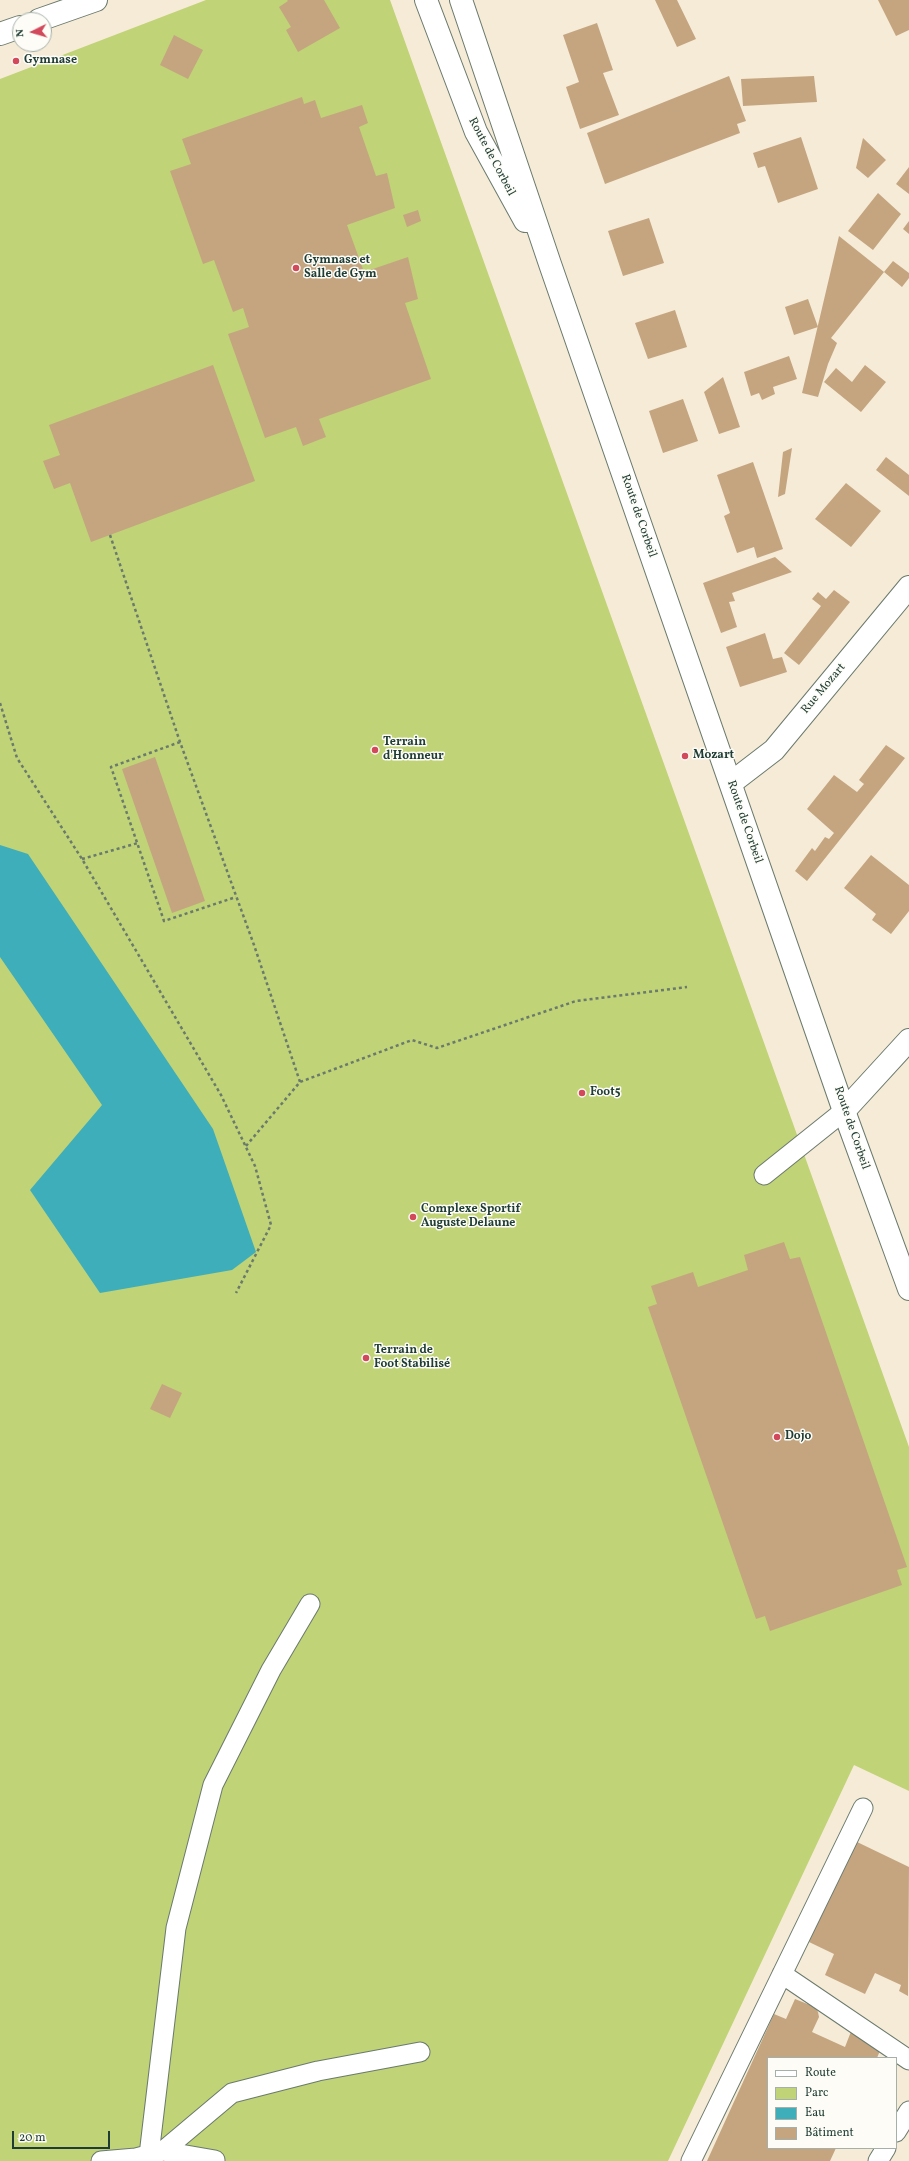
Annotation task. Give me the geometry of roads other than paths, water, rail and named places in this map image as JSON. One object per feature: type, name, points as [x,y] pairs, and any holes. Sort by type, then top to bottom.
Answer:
[{"type":"street","points":[[52,15],[96,0]]},
{"type":"street","name":"Route de Corbeil","points":[[426,0],[476,132],[550,264]]},
{"type":"street","name":"Route de Corbeil","points":[[461,0],[550,264],[844,1111],[909,1289]]},
{"type":"street","points":[[0,34],[12,30]]},
{"type":"street","name":"Rue Mozart","points":[[731,783],[774,750],[909,587]]},
{"type":"street","points":[[844,1111],[909,1040]]},
{"type":"lane","points":[[764,1175],[844,1111]]},
{"type":"lane","points":[[156,2153],[176,1928],[213,1785],[271,1670],[310,1604]]},
{"type":"lane","points":[[691,2161],[863,1808]]},
{"type":"lane","points":[[782,1974],[909,2060]]},
{"type":"lane","points":[[156,2153],[232,2093],[318,2071],[420,2052]]},
{"type":"lane","points":[[897,2130],[909,2110]]},
{"type":"lane","points":[[878,2161],[885,2149]]},
{"type":"lane","points":[[101,2161],[136,2158],[156,2153],[215,2160]]},
{"type":"water","points":[[0,845],[28,854],[213,1129],[256,1252],[232,1270],[100,1293],[30,1190],[102,1105],[0,957]]},
{"type":"place","name":"Gymnase","points":[[16,61]]},
{"type":"place","name":"Gymnase et Salle de Gym","points":[[296,268]]},
{"type":"place","name":"Terrain d'Honneur","points":[[375,750]]},
{"type":"place","name":"Mozart","points":[[685,756]]},
{"type":"place","name":"Foot5","points":[[582,1093]]},
{"type":"place","name":"Complexe Sportif Auguste Delaune","points":[[413,1217]]},
{"type":"place","name":"Terrain de Foot Stabilisé","points":[[366,1358]]},
{"type":"place","name":"Dojo","points":[[777,1437]]}]
